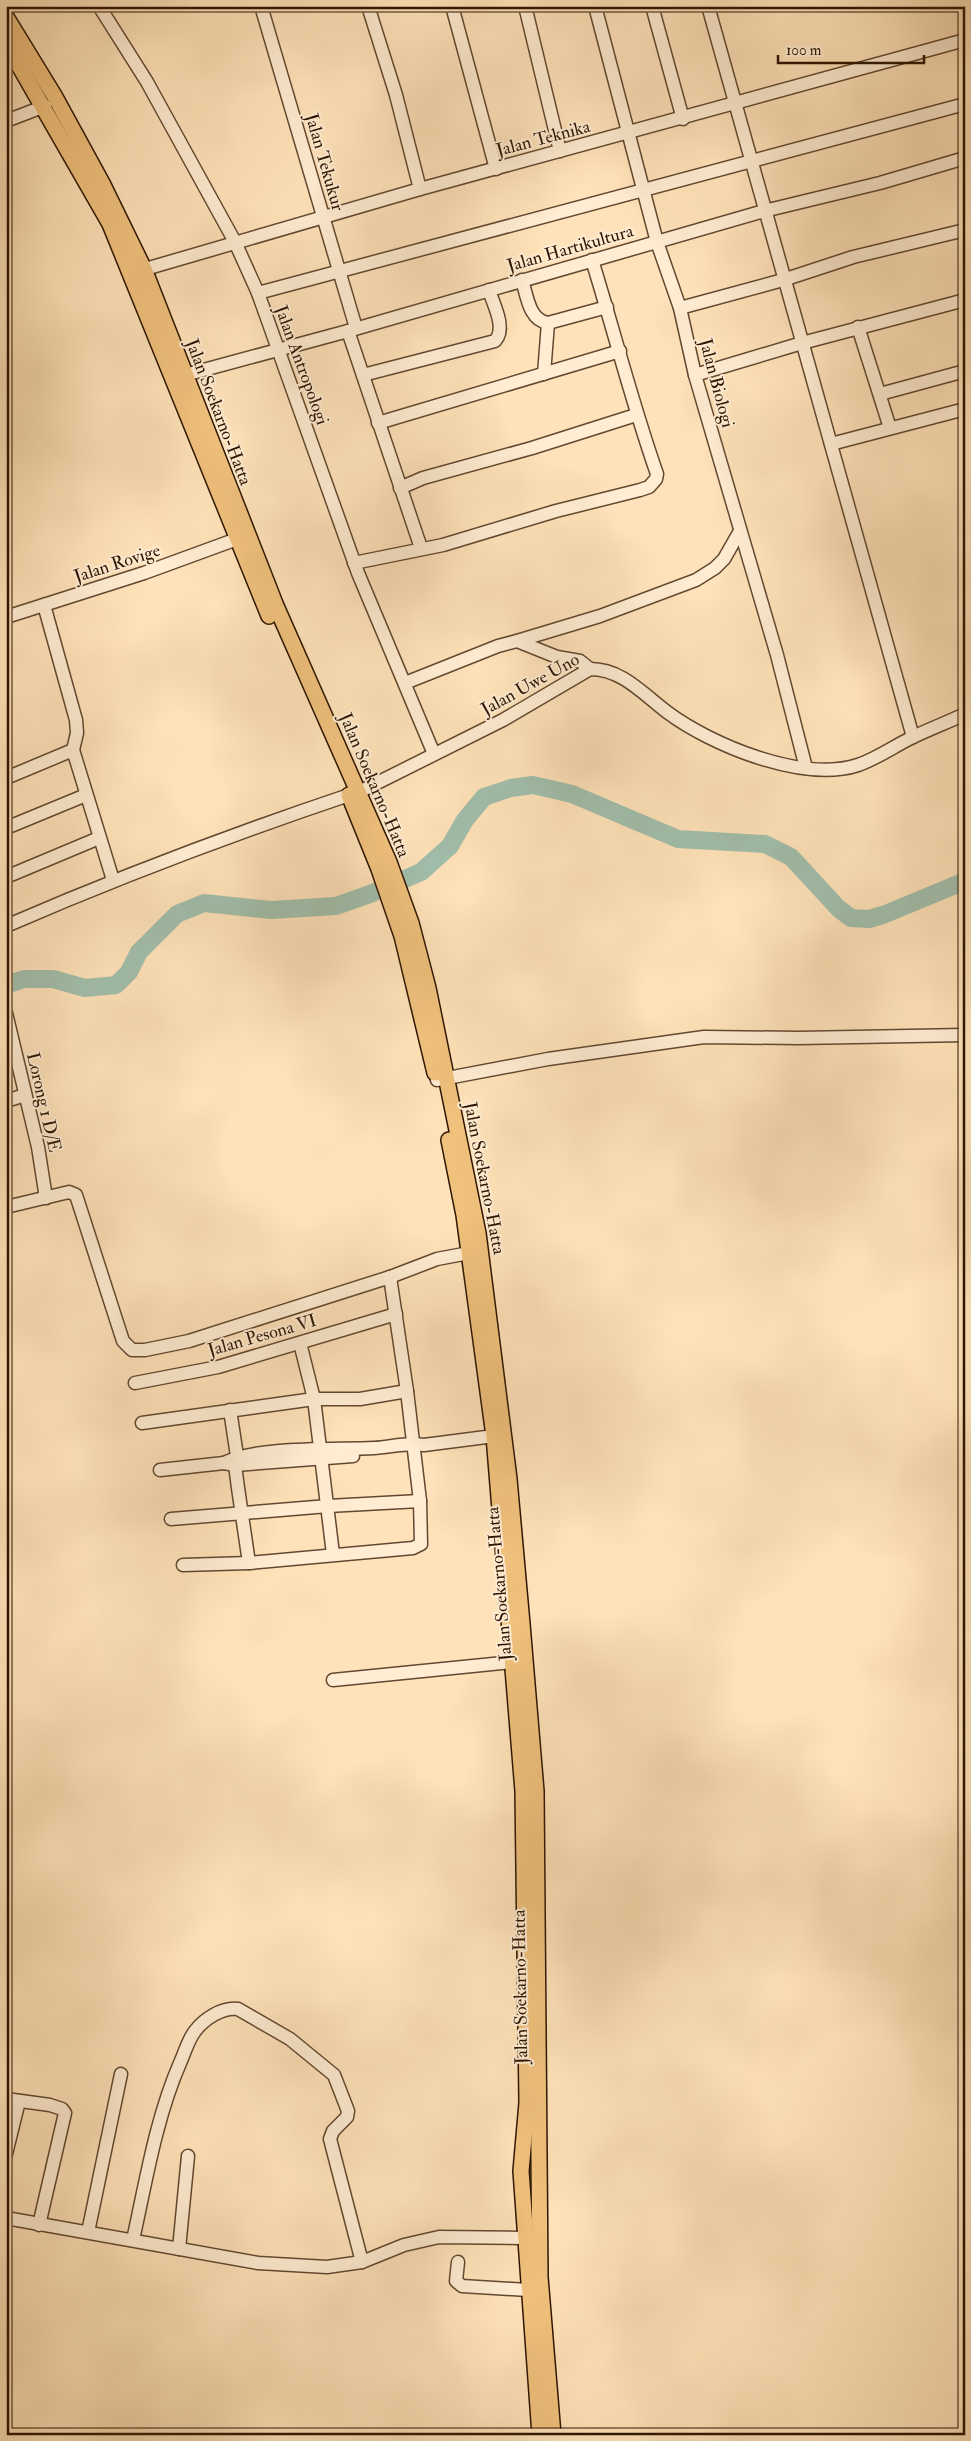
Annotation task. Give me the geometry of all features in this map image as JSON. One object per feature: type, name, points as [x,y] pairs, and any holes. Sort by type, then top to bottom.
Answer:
[{"type":"main road","name":"Jalan Soekarno-Hatta","points":[[6,17],[55,97],[102,183],[220,483],[276,606],[384,865],[428,988],[453,1158],[509,1479],[516,1624],[512,1662],[524,1799],[532,1977],[540,2276],[553,2435]]},
{"type":"main road","name":"Jalan Soekarno-Hatta","points":[[6,43],[100,202],[137,271],[185,375],[237,539],[354,793]]},
{"type":"main road","name":"Jalan Soekarno-Hatta","points":[[441,1079],[478,1233],[492,1377],[494,1436],[536,1791],[532,1977],[527,2103],[521,2171],[524,2238],[540,2435]]},
{"type":"street","name":"Jalan Antropologi","points":[[99,6],[147,82],[235,242],[258,293],[354,564],[434,754]]},
{"type":"street","name":"Jalan Tekukur","points":[[261,6],[340,272],[363,375],[421,548]]},
{"type":"street","points":[[368,6],[396,96],[420,189]]},
{"type":"street","points":[[452,6],[496,169]]},
{"type":"street","points":[[525,6],[560,151]]},
{"type":"street","name":"Jalan Biologi","points":[[595,6],[657,242],[680,308],[695,375],[789,700],[806,768]]},
{"type":"street","points":[[652,6],[683,118]]},
{"type":"street","points":[[708,6],[783,280],[913,737]]},
{"type":"street","name":"Jalan Teknika","points":[[137,271],[420,189],[965,40]]},
{"type":"street","points":[[258,293],[965,104]]},
{"type":"street","points":[[6,121],[44,106]]},
{"type":"street","name":"Jalan Hartikultura","points":[[185,375],[352,330],[764,211],[880,183],[965,158]]},
{"type":"street","points":[[680,308],[783,280],[853,257],[965,230]]},
{"type":"street","points":[[354,564],[443,544],[649,487],[657,474],[636,415],[620,351],[592,260]]},
{"type":"street","points":[[522,280],[530,307],[536,318],[548,323],[607,307]]},
{"type":"street","points":[[363,375],[495,341],[500,336],[501,328],[489,290]]},
{"type":"street","points":[[695,375],[858,327],[965,300]]},
{"type":"street","points":[[544,374],[548,323]]},
{"type":"street","points":[[858,327],[890,428]]},
{"type":"street","points":[[378,422],[620,351]]},
{"type":"street","points":[[880,394],[965,371]]},
{"type":"street","points":[[831,444],[965,409]]},
{"type":"street","points":[[400,488],[423,478],[532,448],[636,415]]},
{"type":"street","points":[[405,683],[517,641],[600,616],[696,580],[715,568],[724,559],[740,531]]},
{"type":"street","name":"Jalan Rovige","points":[[6,617],[144,573],[237,539]]},
{"type":"street","points":[[44,605],[76,720],[78,733],[73,750],[113,880]]},
{"type":"street","points":[[517,641],[557,656],[580,661],[590,669]]},
{"type":"street","name":"Jalan Uwe Uno","points":[[6,926],[113,880],[354,793],[503,720],[590,669],[602,669],[626,678],[647,698],[700,734],[780,764],[806,768],[830,770],[858,765],[913,737],[965,714]]},
{"type":"street","points":[[6,778],[73,750]]},
{"type":"street","points":[[6,828],[86,795]]},
{"type":"street","points":[[6,877],[99,838]]},
{"type":"street","name":"Lorong 1 D/E","points":[[6,1013],[38,1147],[46,1198]]},
{"type":"street","points":[[441,1079],[548,1059],[704,1037],[798,1038],[965,1035]]},
{"type":"street","points":[[6,1101],[25,1095]]},
{"type":"street","points":[[6,1207],[69,1192],[76,1195],[123,1341],[132,1350],[145,1350],[189,1341],[390,1277],[437,1259],[469,1253]]},
{"type":"street","points":[[182,1565],[249,1563],[419,1546],[421,1539],[417,1446],[390,1277]]},
{"type":"street","name":"Jalan Pesona VI","points":[[135,1384],[218,1367],[396,1314]]},
{"type":"street","points":[[300,1343],[314,1400],[333,1554]]},
{"type":"street","points":[[142,1423],[230,1410],[314,1400],[360,1399],[407,1391]]},
{"type":"street","points":[[230,1410],[232,1461],[249,1563]]},
{"type":"street","points":[[160,1470],[232,1461],[417,1446],[494,1436]]},
{"type":"street","points":[[171,1519],[242,1512],[420,1501]]},
{"type":"street","points":[[333,1680],[512,1662]]},
{"type":"street","points":[[133,2240],[157,2132],[172,2082],[196,2030],[215,2014],[232,2008],[238,2009],[290,2039],[334,2075],[348,2111],[347,2117],[333,2131],[330,2139],[362,2262]]},
{"type":"street","points":[[88,2232],[121,2074]]},
{"type":"street","points":[[6,2154],[12,2100],[50,2105],[62,2109],[65,2114],[62,2131],[39,2225]]},
{"type":"street","points":[[179,2249],[188,2156]]},
{"type":"street","points":[[6,2218],[258,2263],[327,2267],[362,2262],[404,2245],[439,2237],[524,2238]]},
{"type":"street","points":[[458,2262],[456,2281],[462,2286],[528,2290]]},
{"type":"waterway","points":[[6,985],[24,979],[53,979],[85,988],[116,985],[129,972],[139,952],[177,914],[204,903],[271,910],[336,906],[370,894],[421,872],[450,846],[465,820],[484,797],[511,788],[533,785],[572,794],[678,839],[765,844],[791,857],[838,908],[851,918],[869,919],[883,915],[965,881]]}]
